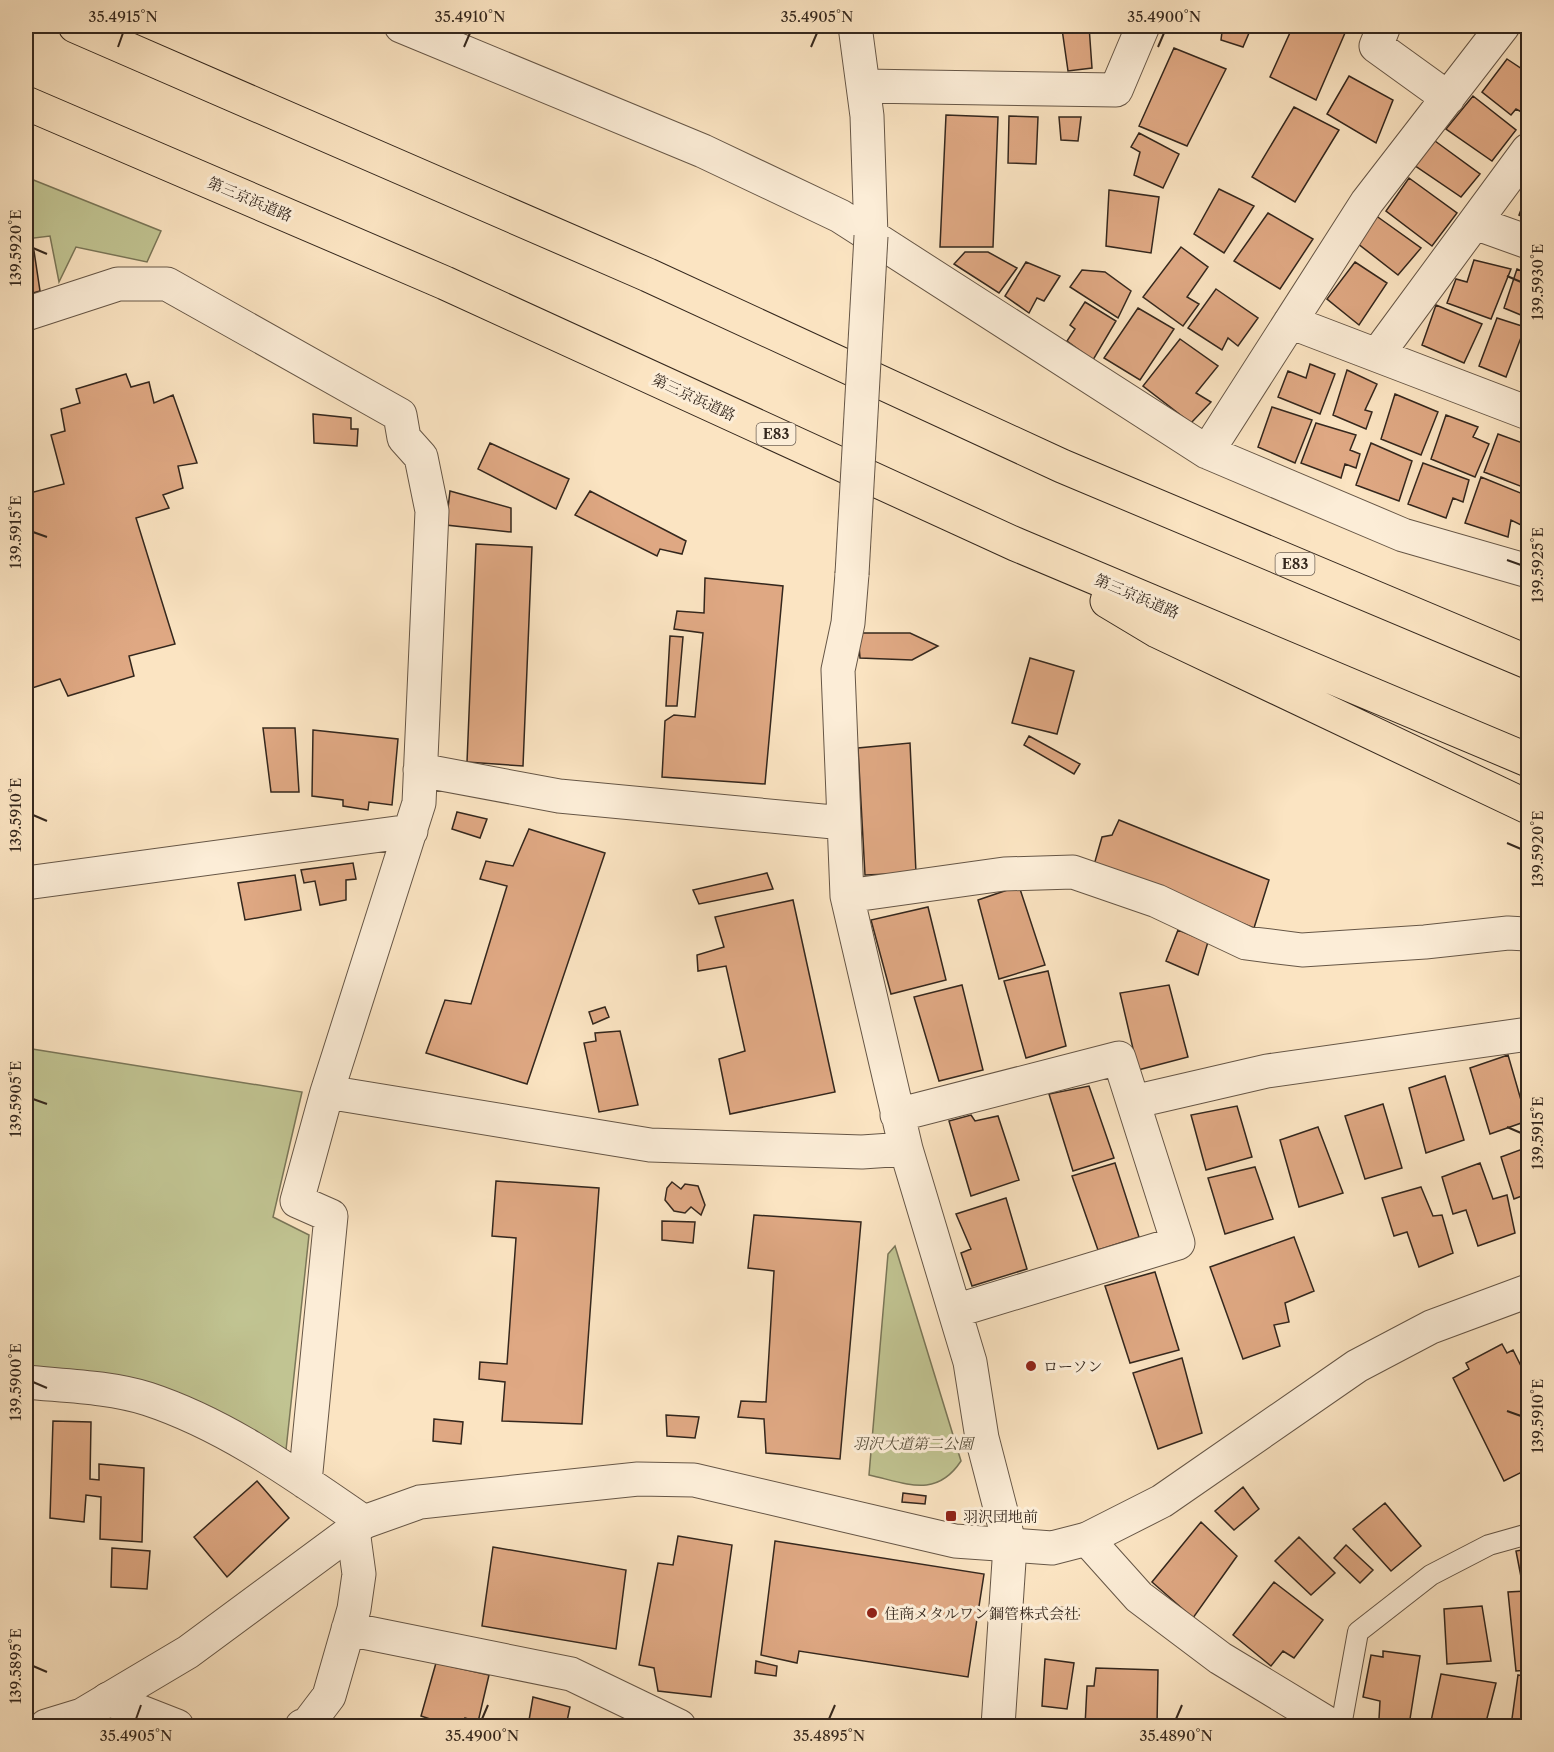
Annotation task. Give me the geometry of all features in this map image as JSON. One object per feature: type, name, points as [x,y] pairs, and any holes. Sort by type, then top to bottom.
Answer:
[{"type":"highway","name":"E83","points":[[75,26],[648,275],[1062,466],[1528,662]]},
{"type":"highway","name":"第三京浜道路","points":[[26,103],[456,288],[1015,544],[1528,760]]},
{"type":"highway","points":[[1015,544],[1156,631],[1528,807]]},
{"type":"street","points":[[401,26],[703,151],[840,216],[1207,452],[1403,536],[1528,571]]},
{"type":"street","points":[[855,26],[867,116],[872,236],[852,574],[848,622],[838,670],[847,896],[906,1149],[970,1362],[982,1438],[1010,1546],[998,1726]]},
{"type":"street","points":[[863,86],[1116,90],[1143,26]]},
{"type":"street","points":[[1384,26],[1376,46],[1448,98]]},
{"type":"street","points":[[1207,452],[1367,202],[1503,26]]},
{"type":"street","points":[[1377,356],[1528,150]]},
{"type":"street","points":[[1476,223],[1528,242]]},
{"type":"street","points":[[26,314],[118,284],[167,284],[400,415],[404,438],[421,457],[432,511],[419,803],[327,1092],[297,1202],[331,1216],[305,1482]]},
{"type":"street","points":[[1290,322],[1528,413]]},
{"type":"street","points":[[420,770],[559,796],[844,823]]},
{"type":"street","points":[[26,883],[411,831]]},
{"type":"street","points":[[847,896],[1004,874],[1073,872],[1157,901],[1246,943],[1302,950],[1425,942],[1508,933],[1528,934]]},
{"type":"street","points":[[1133,1102],[1268,1071],[1528,1034]]},
{"type":"street","points":[[897,1114],[1119,1058],[1178,1243],[954,1311]]},
{"type":"street","points":[[327,1092],[650,1145],[862,1152],[906,1149]]},
{"type":"street","points":[[46,1726],[82,1715],[189,1652],[358,1526],[420,1502],[638,1479],[694,1480],[955,1541],[1052,1548],[1087,1539],[1162,1501],[1357,1366],[1431,1327],[1528,1291]]},
{"type":"street","points":[[26,1382],[100,1390],[147,1399],[199,1420],[305,1482],[358,1526],[359,1574],[348,1629],[329,1696],[307,1725],[302,1726]]},
{"type":"street","points":[[1087,1539],[1148,1604],[1220,1658],[1332,1726]]},
{"type":"street","points":[[348,1629],[571,1674],[679,1726]]},
{"type":"street","points":[[108,1699],[177,1726]]},
{"type":"lane","points":[[1341,1726],[1358,1632],[1431,1575],[1489,1545],[1528,1534]]},
{"type":"green space","points":[[26,177],[161,231],[147,262],[76,247],[59,282],[50,236],[26,239]]},
{"type":"green space","points":[[26,1048],[302,1092],[273,1217],[309,1235],[286,1450],[138,1384],[26,1367]]},
{"type":"green space","name":"羽沢大道第二公園","points":[[895,1246],[961,1461],[951,1473],[931,1484],[908,1484],[869,1475],[888,1254]]},
{"type":"building","points":[[1089,26],[1092,68],[1068,71],[1062,29]]},
{"type":"building","points":[[1203,26],[1252,26],[1243,47],[1221,40],[1222,32]]},
{"type":"building","points":[[1293,26],[1348,26],[1316,100],[1270,77]]},
{"type":"building","points":[[1174,48],[1226,69],[1187,146],[1139,126]]},
{"type":"building","points":[[1507,59],[1528,73],[1527,115],[1516,109],[1511,115],[1482,92]]},
{"type":"building","points":[[1349,76],[1393,100],[1376,143],[1327,114]]},
{"type":"building","points":[[1473,96],[1516,130],[1492,161],[1446,129]]},
{"type":"building","points":[[1294,107],[1339,130],[1295,202],[1252,177]]},
{"type":"building","points":[[946,115],[998,117],[993,247],[940,247]]},
{"type":"building","points":[[1009,116],[1038,117],[1036,164],[1008,163]]},
{"type":"building","points":[[1059,117],[1081,117],[1078,141],[1061,140]]},
{"type":"building","points":[[1139,133],[1179,154],[1163,188],[1134,175],[1140,152],[1131,147]]},
{"type":"building","points":[[1435,141],[1480,174],[1461,197],[1414,165]]},
{"type":"building","points":[[1409,178],[1457,213],[1432,246],[1386,211]]},
{"type":"building","points":[[1219,189],[1254,206],[1224,253],[1194,234]]},
{"type":"building","points":[[1109,190],[1159,197],[1151,253],[1106,246]]},
{"type":"building","points":[[1528,191],[1528,219],[1519,215]]},
{"type":"building","points":[[1268,213],[1313,239],[1280,289],[1234,261]]},
{"type":"building","points":[[1375,215],[1421,248],[1398,275],[1357,243]]},
{"type":"building","points":[[1181,247],[1208,267],[1187,297],[1199,304],[1183,326],[1143,297]]},
{"type":"building","points":[[34,251],[40,291],[26,295],[26,253]]},
{"type":"building","points":[[965,252],[988,252],[1017,268],[999,293],[954,264]]},
{"type":"building","points":[[1474,260],[1511,269],[1491,319],[1447,303],[1456,279],[1467,282]]},
{"type":"building","points":[[1026,262],[1060,276],[1044,301],[1037,298],[1029,313],[1005,296]]},
{"type":"building","points":[[1355,262],[1387,283],[1359,325],[1327,299]]},
{"type":"building","points":[[1517,269],[1528,274],[1528,318],[1504,308]]},
{"type":"building","points":[[1082,270],[1105,272],[1131,291],[1118,318],[1070,287]]},
{"type":"building","points":[[1216,289],[1258,318],[1238,346],[1228,338],[1222,350],[1188,328]]},
{"type":"building","points":[[1085,302],[1116,321],[1093,360],[1067,341],[1075,329],[1070,325]]},
{"type":"building","points":[[1436,305],[1482,324],[1464,363],[1422,345]]},
{"type":"building","points":[[1138,308],[1174,329],[1140,380],[1104,358]]},
{"type":"building","points":[[1497,318],[1525,327],[1506,377],[1479,366]]},
{"type":"building","points":[[1180,339],[1218,366],[1196,393],[1211,402],[1191,423],[1143,386]]},
{"type":"building","points":[[1310,364],[1335,374],[1320,414],[1278,397],[1288,371],[1306,378]]},
{"type":"building","points":[[1347,370],[1377,384],[1365,410],[1372,412],[1366,429],[1333,415]]},
{"type":"building","points":[[126,374],[131,387],[149,382],[154,403],[173,395],[197,463],[178,466],[183,488],[163,495],[169,508],[136,518],[175,644],[129,656],[134,676],[68,696],[60,679],[26,690],[26,494],[64,484],[51,435],[65,431],[61,409],[80,403],[76,389]]},
{"type":"building","points":[[1395,394],[1438,412],[1421,455],[1381,439]]},
{"type":"building","points":[[1272,407],[1312,420],[1295,463],[1258,447]]},
{"type":"building","points":[[313,414],[351,418],[351,429],[358,429],[357,446],[314,443]]},
{"type":"building","points":[[1446,415],[1478,427],[1473,437],[1489,444],[1475,477],[1431,459]]},
{"type":"building","points":[[1316,423],[1356,435],[1350,450],[1360,454],[1356,468],[1345,464],[1341,478],[1301,463]]},
{"type":"building","points":[[1498,434],[1528,445],[1528,489],[1484,472]]},
{"type":"building","points":[[490,443],[569,479],[556,509],[478,469]]},
{"type":"building","points":[[1371,443],[1412,461],[1399,501],[1356,485]]},
{"type":"building","points":[[1423,463],[1469,480],[1463,502],[1453,498],[1446,518],[1408,504]]},
{"type":"building","points":[[1481,477],[1528,496],[1528,506],[1521,525],[1511,520],[1508,537],[1465,523]]},
{"type":"building","points":[[450,491],[511,508],[511,532],[446,525]]},
{"type":"building","points":[[590,491],[686,541],[682,554],[660,549],[657,556],[575,515]]},
{"type":"building","points":[[476,544],[532,547],[523,766],[467,762]]},
{"type":"building","points":[[705,578],[783,586],[765,784],[662,777],[665,721],[674,715],[695,717],[703,633],[674,629],[677,611],[704,613]]},
{"type":"building","points":[[858,633],[910,633],[938,646],[912,660],[860,658]]},
{"type":"building","points":[[670,636],[683,637],[677,706],[666,706]]},
{"type":"building","points":[[1030,658],[1074,671],[1057,734],[1012,723]]},
{"type":"building","points":[[263,728],[295,728],[299,792],[271,792]]},
{"type":"building","points":[[313,730],[398,739],[392,805],[369,802],[368,810],[343,806],[343,800],[312,796]]},
{"type":"building","points":[[1029,736],[1080,764],[1074,774],[1024,745]]},
{"type":"building","points":[[910,743],[916,873],[865,875],[858,748]]},
{"type":"building","points":[[457,812],[487,819],[480,838],[452,829]]},
{"type":"building","points":[[1119,820],[1269,880],[1254,928],[1094,865],[1102,837],[1112,835]]},
{"type":"building","points":[[529,829],[605,853],[527,1084],[426,1053],[445,1000],[471,1004],[507,886],[480,879],[486,861],[513,866]]},
{"type":"building","points":[[353,863],[356,879],[346,880],[346,900],[320,905],[315,881],[304,883],[301,870]]},
{"type":"building","points":[[767,873],[773,889],[699,904],[693,890]]},
{"type":"building","points":[[295,875],[301,910],[245,920],[238,883]]},
{"type":"building","points":[[1019,886],[1045,965],[999,979],[978,900]]},
{"type":"building","points":[[793,900],[835,1092],[730,1114],[719,1059],[745,1051],[726,966],[698,971],[697,955],[724,947],[715,917]]},
{"type":"building","points":[[928,907],[946,980],[891,994],[871,920]]},
{"type":"building","points":[[1178,930],[1208,942],[1198,975],[1166,961]]},
{"type":"building","points":[[1048,971],[1066,1046],[1026,1058],[1004,981]]},
{"type":"building","points":[[962,985],[983,1070],[939,1081],[914,997]]},
{"type":"building","points":[[1169,985],[1188,1057],[1138,1070],[1120,993]]},
{"type":"building","points":[[605,1007],[609,1017],[593,1024],[589,1012]]},
{"type":"building","points":[[620,1031],[638,1105],[599,1112],[584,1043],[596,1041],[595,1033]]},
{"type":"building","points":[[1508,1055],[1527,1121],[1490,1134],[1470,1068]]},
{"type":"building","points":[[1445,1076],[1464,1140],[1426,1153],[1409,1088]]},
{"type":"building","points":[[1089,1086],[1114,1158],[1073,1171],[1049,1094]]},
{"type":"building","points":[[1383,1104],[1402,1168],[1365,1179],[1345,1116]]},
{"type":"building","points":[[1237,1106],[1252,1157],[1206,1170],[1191,1115]]},
{"type":"building","points":[[971,1115],[975,1121],[998,1116],[1019,1180],[971,1196],[949,1121]]},
{"type":"building","points":[[1318,1127],[1343,1193],[1299,1207],[1280,1140]]},
{"type":"building","points":[[1528,1147],[1528,1198],[1527,1194],[1514,1199],[1501,1157]]},
{"type":"building","points":[[1115,1163],[1139,1237],[1098,1250],[1072,1176]]},
{"type":"building","points":[[1480,1163],[1493,1199],[1507,1195],[1515,1233],[1478,1246],[1466,1210],[1453,1214],[1442,1177]]},
{"type":"building","points":[[1255,1167],[1273,1219],[1225,1234],[1208,1178]]},
{"type":"building","points":[[496,1181],[599,1188],[582,1424],[502,1421],[505,1382],[479,1379],[480,1362],[507,1364],[516,1238],[492,1236]]},
{"type":"building","points":[[672,1182],[681,1189],[685,1184],[698,1186],[705,1205],[701,1215],[691,1207],[685,1213],[674,1211],[665,1200],[667,1188]]},
{"type":"building","points":[[1421,1187],[1433,1216],[1442,1215],[1453,1253],[1419,1267],[1407,1232],[1394,1236],[1382,1198]]},
{"type":"building","points":[[1006,1198],[1027,1269],[972,1286],[961,1253],[971,1249],[956,1214]]},
{"type":"building","points":[[754,1215],[861,1222],[840,1459],[766,1453],[764,1419],[738,1417],[741,1401],[766,1402],[774,1271],[748,1268]]},
{"type":"building","points":[[662,1221],[695,1222],[693,1243],[662,1240]]},
{"type":"building","points":[[1294,1237],[1314,1291],[1285,1303],[1289,1322],[1274,1325],[1280,1346],[1243,1359],[1210,1267]]},
{"type":"building","points":[[1155,1272],[1179,1350],[1130,1363],[1105,1286]]},
{"type":"building","points":[[1502,1344],[1507,1353],[1513,1350],[1528,1380],[1528,1469],[1504,1481],[1453,1378],[1469,1369],[1466,1363]]},
{"type":"building","points":[[1182,1358],[1202,1433],[1158,1449],[1133,1373]]},
{"type":"building","points":[[666,1415],[699,1417],[695,1438],[667,1436]]},
{"type":"building","points":[[434,1419],[463,1422],[461,1444],[433,1441]]},
{"type":"building","points":[[53,1421],[91,1422],[90,1479],[99,1480],[99,1464],[144,1468],[142,1542],[100,1539],[101,1497],[86,1495],[84,1522],[50,1518]]},
{"type":"building","points":[[257,1481],[289,1518],[227,1577],[194,1537]]},
{"type":"building","points":[[1243,1487],[1259,1509],[1234,1530],[1215,1511]]},
{"type":"building","points":[[903,1493],[926,1496],[925,1504],[902,1502]]},
{"type":"building","points":[[1385,1503],[1421,1546],[1391,1571],[1353,1529]]},
{"type":"building","points":[[1201,1522],[1237,1556],[1193,1618],[1152,1582]]},
{"type":"building","points":[[678,1536],[732,1545],[711,1697],[658,1691],[654,1668],[639,1665],[658,1563],[673,1565]]},
{"type":"building","points":[[1299,1537],[1335,1573],[1311,1595],[1275,1561]]},
{"type":"building","name":"住商メタルワン鋼管株式会社","points":[[775,1541],[984,1574],[968,1677],[799,1651],[797,1663],[761,1655]]},
{"type":"building","points":[[1346,1545],[1373,1570],[1360,1583],[1334,1558]]},
{"type":"building","points":[[493,1547],[626,1570],[616,1649],[482,1626]]},
{"type":"building","points":[[112,1548],[150,1551],[147,1589],[111,1587]]},
{"type":"building","points":[[1528,1549],[1528,1586],[1523,1587],[1516,1551]]},
{"type":"building","points":[[1274,1582],[1323,1620],[1294,1658],[1283,1651],[1271,1666],[1233,1635]]},
{"type":"building","points":[[1528,1591],[1528,1670],[1516,1671],[1508,1592]]},
{"type":"building","points":[[1482,1606],[1491,1661],[1447,1664],[1444,1609]]},
{"type":"building","points":[[1057,1607],[1079,1609],[1079,1617],[1056,1616]]},
{"type":"building","points":[[1383,1651],[1420,1656],[1409,1725],[1379,1719],[1380,1701],[1363,1697],[1371,1655],[1383,1657]]},
{"type":"building","points":[[1045,1659],[1074,1663],[1067,1709],[1042,1706]]},
{"type":"building","points":[[756,1661],[777,1666],[776,1676],[755,1673]]},
{"type":"building","points":[[436,1663],[489,1675],[478,1722],[465,1718],[464,1726],[451,1726],[421,1716]]},
{"type":"building","points":[[1096,1668],[1158,1670],[1157,1726],[1085,1726],[1087,1686],[1094,1686]]},
{"type":"building","points":[[1441,1674],[1496,1683],[1485,1726],[1430,1726]]},
{"type":"building","points":[[1518,1675],[1528,1677],[1528,1726],[1511,1726]]},
{"type":"building","points":[[533,1697],[570,1707],[566,1726],[528,1726]]},
{"type":"place","name":"ローソン","points":[[1031,1366]]},
{"type":"place","name":"羽沢団地前","points":[[951,1516]]},
{"type":"place","name":"住商メタルワン鋼管株式会社","points":[[872,1613]]}]
